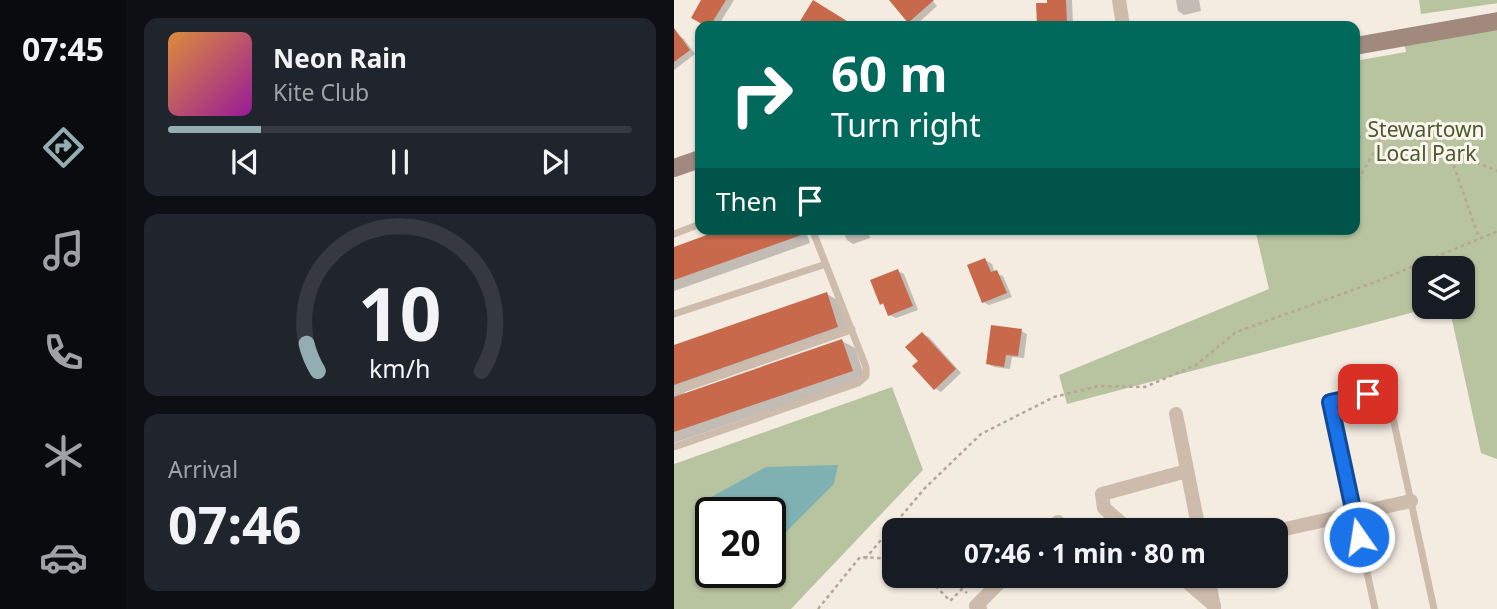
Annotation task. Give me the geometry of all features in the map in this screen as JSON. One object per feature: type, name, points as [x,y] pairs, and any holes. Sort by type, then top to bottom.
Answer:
[{"type":"street","points":[[1119,0],[1122,21]]},
{"type":"street","points":[[1360,45],[1497,22]]},
{"type":"street","points":[[674,168],[695,161]]},
{"type":"street","points":[[1176,414],[1197,518]]},
{"type":"street","points":[[1115,518],[1104,508],[1102,494],[1187,471]]},
{"type":"street","points":[[1288,528],[1411,501]]},
{"type":"street","points":[[977,607],[995,588]]},
{"type":"street","points":[[1193,588],[1214,607]]},
{"type":"street","points":[[1210,588],[1214,607]]},
{"type":"lane","points":[[674,234],[695,226]]},
{"type":"lane","points":[[674,447],[858,383],[866,376],[866,367],[814,235]]},
{"type":"lane","points":[[674,314],[826,264]]},
{"type":"lane","points":[[674,391],[852,329]]},
{"type":"lane","points":[[1375,609],[1330,402],[1387,390],[1434,609]]},
{"type":"path","points":[[1360,177],[1386,135],[1415,128]]},
{"type":"path","points":[[1418,139],[1497,172]]},
{"type":"path","points":[[1449,152],[1479,239]]},
{"type":"path","points":[[865,559],[925,488],[981,434],[1054,397],[1099,386],[1145,387],[1196,365],[1236,332],[1378,281],[1497,232]]},
{"type":"path","points":[[818,609],[860,557],[882,559]]},
{"type":"path","points":[[938,588],[950,601],[962,589],[977,607]]},
{"type":"green space","points":[[1419,0],[1497,0],[1498,3],[1421,14]]},
{"type":"green space","name":"Stewartown Local Park","points":[[1497,23],[1497,459],[1481,453],[1452,319],[1475,319],[1475,256],[1412,256],[1412,313],[1067,404],[1059,375],[1269,289],[1256,235],[1360,235],[1360,60],[1406,52],[1404,41]]},
{"type":"green space","points":[[892,387],[923,470],[791,609],[674,609],[674,464]]},
{"type":"water","points":[[838,465],[834,484],[786,532],[786,497],[711,497],[766,467]]},
{"type":"building","points":[[701,0],[726,0],[713,21],[697,21],[691,18]]},
{"type":"building","points":[[813,0],[847,21],[800,21]]},
{"type":"building","points":[[889,0],[934,0],[910,21],[906,21]]},
{"type":"building","points":[[1047,0],[1066,0],[1067,21],[1037,21],[1036,3],[1047,3]]},
{"type":"building","points":[[674,28],[690,50],[674,62]]},
{"type":"building","points":[[707,235],[801,235],[674,280],[674,247]]},
{"type":"building","points":[[985,258],[991,272],[997,270],[1007,293],[982,303],[967,265]]},
{"type":"building","points":[[898,269],[913,306],[888,316],[883,303],[880,305],[870,280]]},
{"type":"building","points":[[827,292],[838,327],[674,385],[674,345]]},
{"type":"building","points":[[991,325],[1022,329],[1018,356],[1006,355],[1004,367],[986,364]]},
{"type":"building","points":[[922,332],[956,369],[934,390],[912,366],[918,361],[905,347]]},
{"type":"building","points":[[842,339],[853,371],[674,432],[674,397]]},
{"type":"route","points":[[1359,537],[1330,402],[1368,394]]}]
